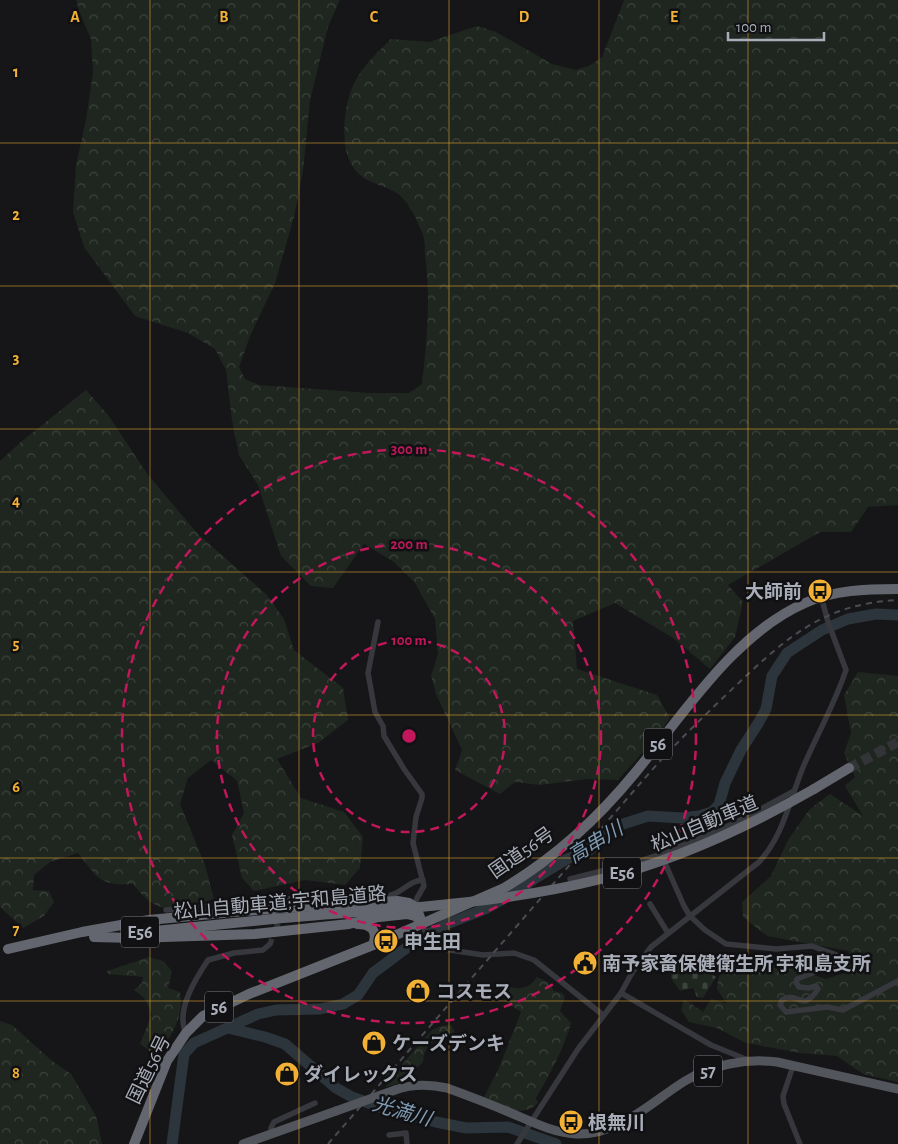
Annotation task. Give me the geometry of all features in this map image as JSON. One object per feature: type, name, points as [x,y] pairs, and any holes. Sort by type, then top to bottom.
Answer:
[{"type":"highway","name":"国道56号","points":[[134,1144],[167,1061],[186,1033],[203,1016],[249,994],[424,926],[504,888],[543,862],[575,835],[619,791],[720,668],[774,619],[821,596],[860,590],[898,589]]},
{"type":"highway","name":"松山自動車道","points":[[414,909],[538,892],[626,872],[702,846],[774,812],[849,768]]},
{"type":"highway","points":[[4,950],[82,932],[167,918],[243,911],[398,902],[409,903],[424,926]]},
{"type":"highway","points":[[94,937],[134,938],[255,934],[349,924],[414,909]]},
{"type":"highway","name":"松山自動車道;宇和島道路","points":[[4,950],[94,937],[273,919],[414,909]]},
{"type":"highway","points":[[349,924],[364,924],[370,927],[375,932],[376,937],[373,945]]},
{"type":"main road","name":"57","points":[[243,1144],[404,1087],[421,1085],[447,1088],[529,1125],[565,1133],[595,1133],[624,1122],[694,1076],[720,1067],[750,1061],[763,1060],[898,1089]]},
{"type":"street","points":[[517,1144],[578,1049],[621,993],[622,987],[651,947],[759,862],[777,839],[804,765],[830,710],[846,670],[828,622],[821,596]]},
{"type":"street","points":[[378,622],[368,673],[375,712],[383,726],[384,736],[422,794],[416,817],[413,843],[424,886],[414,909]]},
{"type":"street","points":[[570,879],[662,854],[735,823],[794,791]]},
{"type":"street","points":[[662,854],[690,916],[705,930],[726,944],[776,949],[812,946],[842,957],[842,961],[833,969],[820,970],[796,979],[799,987],[810,988],[816,986],[818,989],[811,999],[807,1001],[790,997],[782,1000],[780,1005],[786,1012],[826,1007],[844,1010],[898,981]]},
{"type":"street","points":[[166,910],[226,904],[243,906],[287,901],[297,898],[365,898],[393,895],[414,880],[423,880]]},
{"type":"street","points":[[650,904],[668,934]]},
{"type":"street","points":[[424,926],[428,938],[438,948],[492,955],[514,953],[534,960],[603,1015]]},
{"type":"street","points":[[186,1033],[183,1026],[188,995],[194,981],[208,960],[234,952],[263,950],[270,944]]},
{"type":"street","points":[[621,993],[711,1045],[750,1061]]},
{"type":"street","points":[[793,1066],[783,1096],[784,1104],[800,1144]]},
{"type":"street","points":[[271,1134],[274,1122],[315,1104]]},
{"type":"street","points":[[389,1135],[406,1133],[408,1144]]},
{"type":"green space","points":[[76,0],[340,0],[328,27],[310,100],[303,171],[294,217],[275,283],[250,336],[239,367],[245,379],[259,385],[370,393],[409,393],[422,384],[428,320],[424,238],[411,210],[400,195],[361,176],[353,167],[345,147],[344,134],[346,109],[353,85],[365,66],[391,39],[429,42],[477,26],[496,32],[552,64],[576,70],[589,66],[602,57],[624,0],[898,0],[898,505],[868,507],[851,532],[820,532],[728,585],[743,602],[735,637],[710,669],[673,638],[615,603],[573,621],[577,669],[657,695],[670,718],[653,741],[618,780],[587,779],[540,785],[515,782],[500,794],[455,770],[462,750],[436,694],[431,676],[438,654],[435,619],[415,583],[394,562],[364,544],[333,588],[311,586],[281,556],[258,485],[239,455],[232,420],[226,370],[215,349],[188,333],[135,316],[84,247],[73,212],[76,165],[86,120],[93,72],[91,39]]},
{"type":"green space","points":[[86,390],[108,415],[148,475],[198,534],[266,594],[284,619],[294,650],[343,688],[348,720],[318,743],[277,759],[301,798],[344,812],[363,837],[360,868],[345,885],[305,880],[254,891],[242,878],[232,835],[244,813],[237,781],[211,760],[188,778],[180,804],[205,865],[214,899],[179,908],[161,907],[152,903],[133,884],[112,884],[100,879],[78,853],[50,862],[34,875],[33,890],[49,891],[54,902],[44,916],[23,928],[0,907],[0,461]]},
{"type":"green space","points":[[858,672],[898,676],[898,1082],[863,1074],[837,1056],[800,1053],[746,1043],[717,1028],[689,1022],[681,1010],[684,999],[703,1012],[711,999],[727,1004],[717,989],[718,980],[725,962],[739,957],[788,957],[808,973],[826,979],[848,972],[849,951],[767,936],[743,917],[742,902],[771,876],[788,840],[809,810],[830,794],[863,816],[845,786],[855,777],[844,753],[851,733],[844,695]]},
{"type":"green space","points":[[149,957],[163,961],[172,971],[168,988],[180,992],[181,1001],[178,1018],[172,1034],[156,1055],[140,1044],[152,1014],[144,998],[134,990],[142,983],[143,977],[108,974],[107,971]]},
{"type":"green space","points":[[687,960],[716,977],[703,998],[697,997],[693,988],[680,991],[671,978],[671,965]]},
{"type":"green space","points":[[537,977],[548,982],[554,991],[562,993],[565,997],[560,1011],[571,1023],[561,1052],[536,1098],[538,1103],[532,1108],[518,1111],[484,1097],[499,1068],[521,1012],[505,1001],[503,993],[510,987],[525,987],[531,984]]},
{"type":"green space","points":[[0,1021],[12,1025],[51,1060],[71,1074],[96,1116],[102,1144],[0,1144]]},
{"type":"green space","points":[[451,1025],[455,1032],[429,1044],[424,1054],[423,1062],[413,1072],[411,1079],[386,1087],[387,1082],[432,1030],[441,1026]]},
{"type":"waterway","name":"高串川","points":[[172,1144],[184,1054],[194,1043],[258,1014],[276,1010],[320,1009],[343,1004],[358,995],[373,973],[417,940],[447,924],[485,909],[567,859],[590,850],[617,826],[648,816],[682,818],[712,812],[719,805],[725,783],[741,750],[766,709],[772,676],[787,653],[822,630],[848,619],[876,614],[898,615]]},
{"type":"waterway","name":"光満川","points":[[228,1028],[285,1044],[336,1088],[352,1097],[385,1109],[466,1128],[508,1127],[556,1144]]},
{"type":"tunnel","points":[[849,768],[898,742]]},
{"type":"tunnel","points":[[270,944],[280,918]]},
{"type":"railway","points":[[328,1144],[651,771],[729,692],[767,657],[804,628],[824,617],[871,603],[898,600]]},
{"type":"place","name":"大師前","points":[[820,591]]},
{"type":"place","name":"申生田","points":[[386,941]]},
{"type":"place","name":"南予家畜保健衛生所 宇和島支所","points":[[585,963]]},
{"type":"place","name":"コスモス","points":[[418,991]]},
{"type":"place","name":"ケーズデンキ","points":[[374,1043]]},
{"type":"place","name":"ダイレックス","points":[[287,1074]]},
{"type":"place","name":"根無川","points":[[571,1122]]}]
